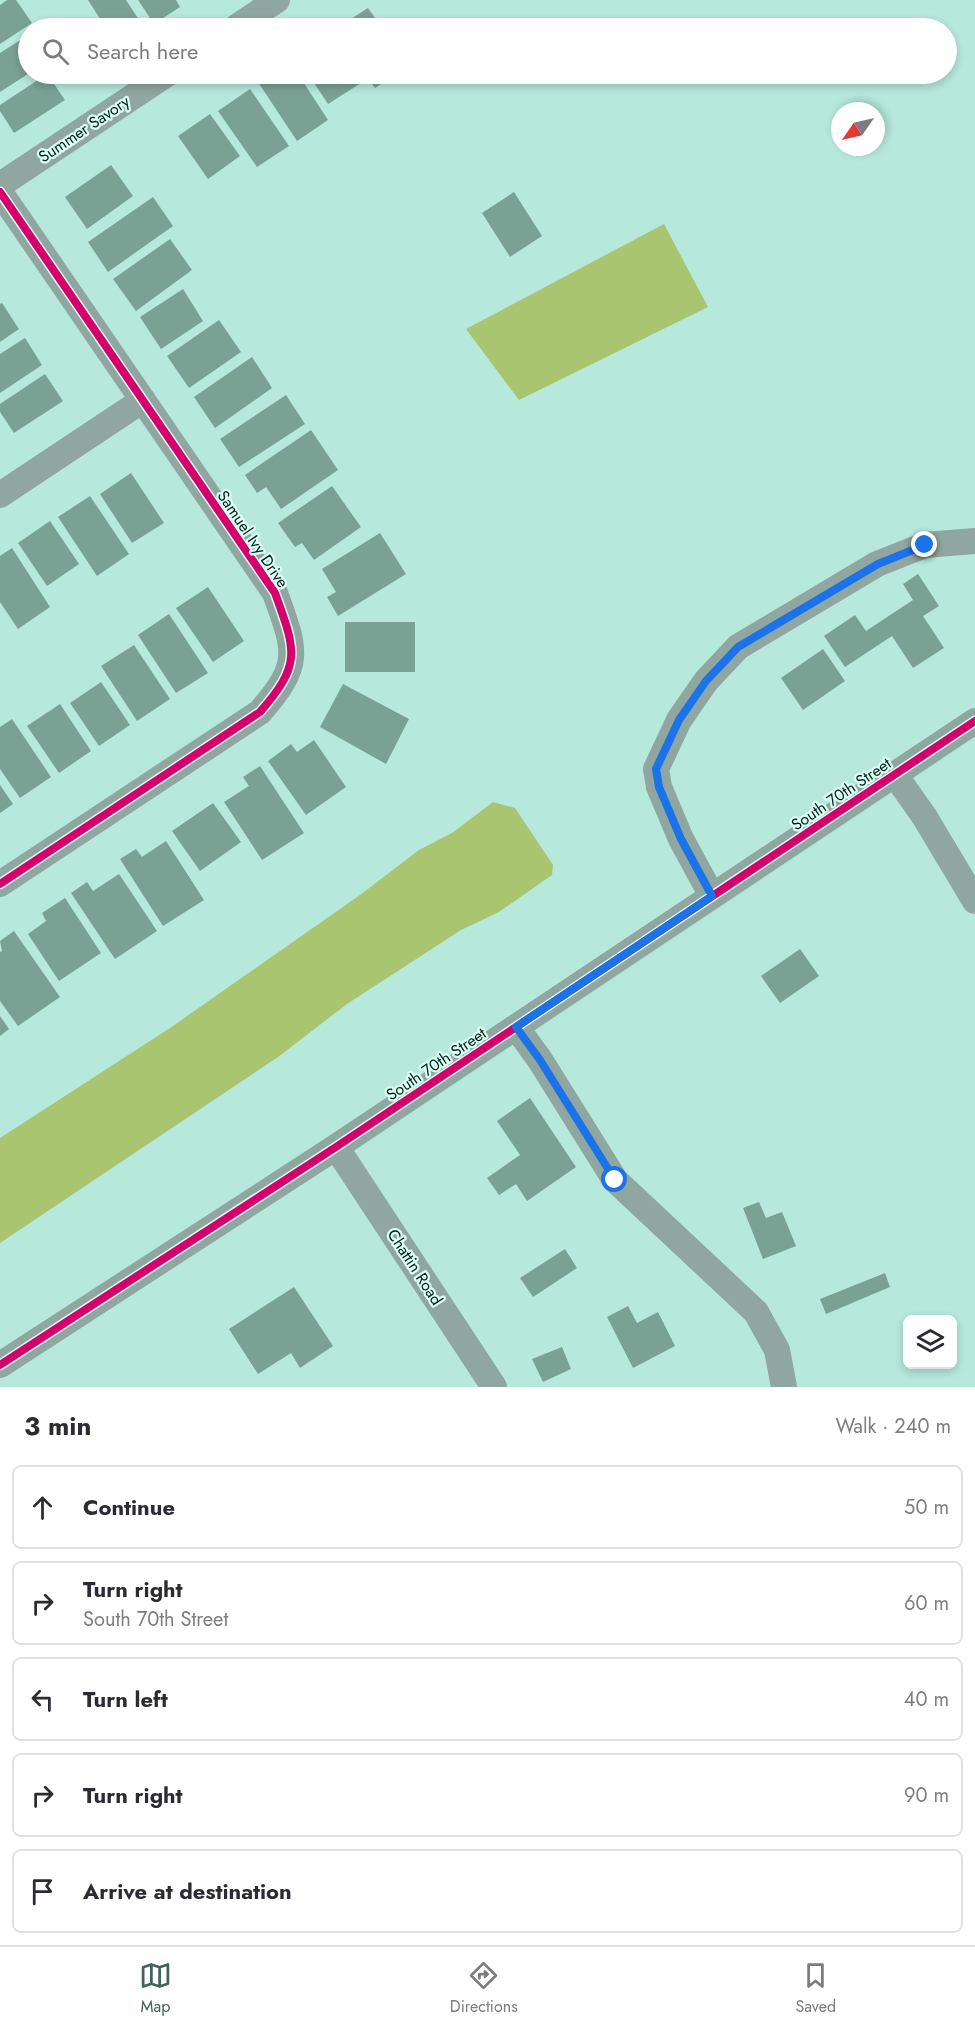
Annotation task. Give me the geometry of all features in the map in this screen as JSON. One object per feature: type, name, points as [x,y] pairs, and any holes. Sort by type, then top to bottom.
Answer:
[{"type":"street","points":[[250,18],[277,0]]},
{"type":"street","name":"Summer Savory","points":[[0,185],[152,84]]},
{"type":"street","name":"Samuel Ivy Drive","points":[[0,192],[275,593],[291,636],[292,663],[281,688],[260,712],[0,884]]},
{"type":"street","points":[[0,495],[143,400]]},
{"type":"street","points":[[712,896],[681,839],[659,787],[656,769],[679,720],[706,681],[738,647],[878,564],[925,545],[975,541]]},
{"type":"street","name":"South 70th Street","points":[[0,1365],[336,1146],[975,722]]},
{"type":"street","points":[[895,775],[924,816],[975,901]]},
{"type":"street","points":[[516,1027],[540,1060],[615,1180],[756,1312],[777,1350],[784,1387]]},
{"type":"street","name":"Chattin Road","points":[[336,1146],[494,1387]]},
{"type":"shaded area","points":[[664,224],[708,307],[519,400],[466,329]]},
{"type":"shaded area","points":[[493,802],[515,808],[553,865],[552,875],[499,912],[461,930],[347,1004],[278,1057],[0,1243],[0,1138],[170,1028],[360,895],[419,850],[452,833]]},
{"type":"building","points":[[7,0],[16,0],[29,18],[18,18],[18,32],[0,44],[0,5]]},
{"type":"building","points":[[88,0],[126,0],[138,18],[100,18]]},
{"type":"building","points":[[138,0],[176,0],[180,7],[163,18],[150,18]]},
{"type":"building","points":[[368,8],[375,18],[352,18]]},
{"type":"building","points":[[18,41],[18,80],[0,92],[0,53]]},
{"type":"building","points":[[32,84],[54,84],[65,100],[14,133],[0,111],[0,105]]},
{"type":"building","points":[[259,84],[305,84],[328,120],[297,141]]},
{"type":"building","points":[[315,84],[359,84],[328,104]]},
{"type":"building","points":[[250,89],[289,146],[257,167],[218,111]]},
{"type":"building","points":[[210,114],[240,156],[208,179],[178,136]]},
{"type":"building","points":[[111,165],[133,196],[87,229],[65,197]]},
{"type":"building","points":[[514,192],[542,236],[510,257],[482,213]]},
{"type":"building","points":[[153,197],[173,226],[108,272],[88,242]]},
{"type":"building","points":[[170,239],[192,270],[136,311],[113,279]]},
{"type":"building","points":[[183,289],[203,321],[161,349],[140,317]]},
{"type":"building","points":[[2,303],[19,329],[0,342],[0,304]]},
{"type":"building","points":[[219,320],[241,352],[189,388],[167,356]]},
{"type":"building","points":[[25,338],[42,365],[0,393],[0,354]]},
{"type":"building","points":[[252,357],[272,388],[215,428],[194,397]]},
{"type":"building","points":[[45,374],[63,401],[14,433],[0,412],[0,404]]},
{"type":"building","points":[[286,395],[305,424],[239,467],[220,439]]},
{"type":"building","points":[[311,430],[338,470],[281,509],[266,487],[257,493],[245,475]]},
{"type":"building","points":[[131,473],[164,523],[132,543],[100,494]]},
{"type":"building","points":[[332,486],[361,527],[314,560],[302,543],[295,547],[278,523]]},
{"type":"building","points":[[90,496],[129,554],[97,576],[58,517]]},
{"type":"building","points":[[50,521],[79,564],[47,586],[18,543]]},
{"type":"building","points":[[380,533],[406,574],[338,616],[327,597],[336,592],[322,569]]},
{"type":"building","points":[[12,548],[50,607],[18,629],[0,602],[0,556]]},
{"type":"building","points":[[918,574],[939,606],[923,616],[944,648],[913,668],[892,636],[845,667],[824,636],[855,615],[866,631],[913,600],[903,584]]},
{"type":"building","points":[[208,587],[244,641],[213,662],[176,608]]},
{"type":"building","points":[[169,614],[208,673],[176,693],[138,635]]},
{"type":"building","points":[[345,622],[415,622],[415,672],[345,672]]},
{"type":"building","points":[[134,645],[170,699],[137,721],[101,666]]},
{"type":"building","points":[[823,649],[845,681],[803,710],[781,678]]},
{"type":"building","points":[[101,682],[130,725],[99,746],[70,703]]},
{"type":"building","points":[[343,684],[409,719],[386,764],[320,727]]},
{"type":"building","points":[[60,704],[91,751],[59,773],[27,726]]},
{"type":"building","points":[[12,719],[51,777],[20,798],[0,769],[0,727]]},
{"type":"building","points":[[314,740],[346,787],[306,815],[268,761],[291,744],[297,752]]},
{"type":"building","points":[[260,766],[304,833],[262,860],[224,802],[249,786],[243,777]]},
{"type":"building","points":[[0,785],[13,804],[0,813]]},
{"type":"building","points":[[213,803],[241,842],[200,871],[172,831]]},
{"type":"building","points":[[166,841],[204,900],[163,926],[120,859],[136,849],[142,857]]},
{"type":"building","points":[[119,874],[157,931],[115,959],[71,893],[87,882],[93,891]]},
{"type":"building","points":[[65,898],[101,953],[59,981],[28,934],[46,921],[42,913]]},
{"type":"building","points":[[14,931],[60,997],[18,1026],[0,1001],[0,952],[2,951],[0,941]]},
{"type":"building","points":[[800,949],[819,976],[780,1003],[761,976]]},
{"type":"building","points":[[0,1016],[9,1029],[0,1036]]},
{"type":"building","points":[[530,1098],[576,1167],[527,1201],[516,1184],[499,1195],[487,1178],[520,1155],[497,1121]]},
{"type":"building","points":[[759,1202],[766,1218],[782,1212],[796,1246],[763,1259],[743,1208]]},
{"type":"building","points":[[565,1249],[577,1268],[533,1297],[520,1278]]},
{"type":"building","points":[[885,1273],[890,1287],[826,1314],[820,1299]]},
{"type":"building","points":[[294,1287],[333,1346],[300,1368],[291,1353],[258,1374],[229,1329]]},
{"type":"building","points":[[628,1306],[637,1323],[658,1312],[675,1346],[633,1368],[607,1317]]},
{"type":"building","points":[[562,1347],[571,1369],[543,1382],[532,1359]]},
{"type":"cycle path","points":[[0,192],[275,593],[291,643],[289,669],[274,695],[260,712],[0,884]]},
{"type":"cycle path","points":[[0,1365],[336,1147],[975,721]]},
{"type":"route","points":[[615,1180],[540,1060],[516,1027],[712,896],[681,839],[659,787],[656,769],[679,720],[706,681],[738,647],[878,564],[925,545]]}]
